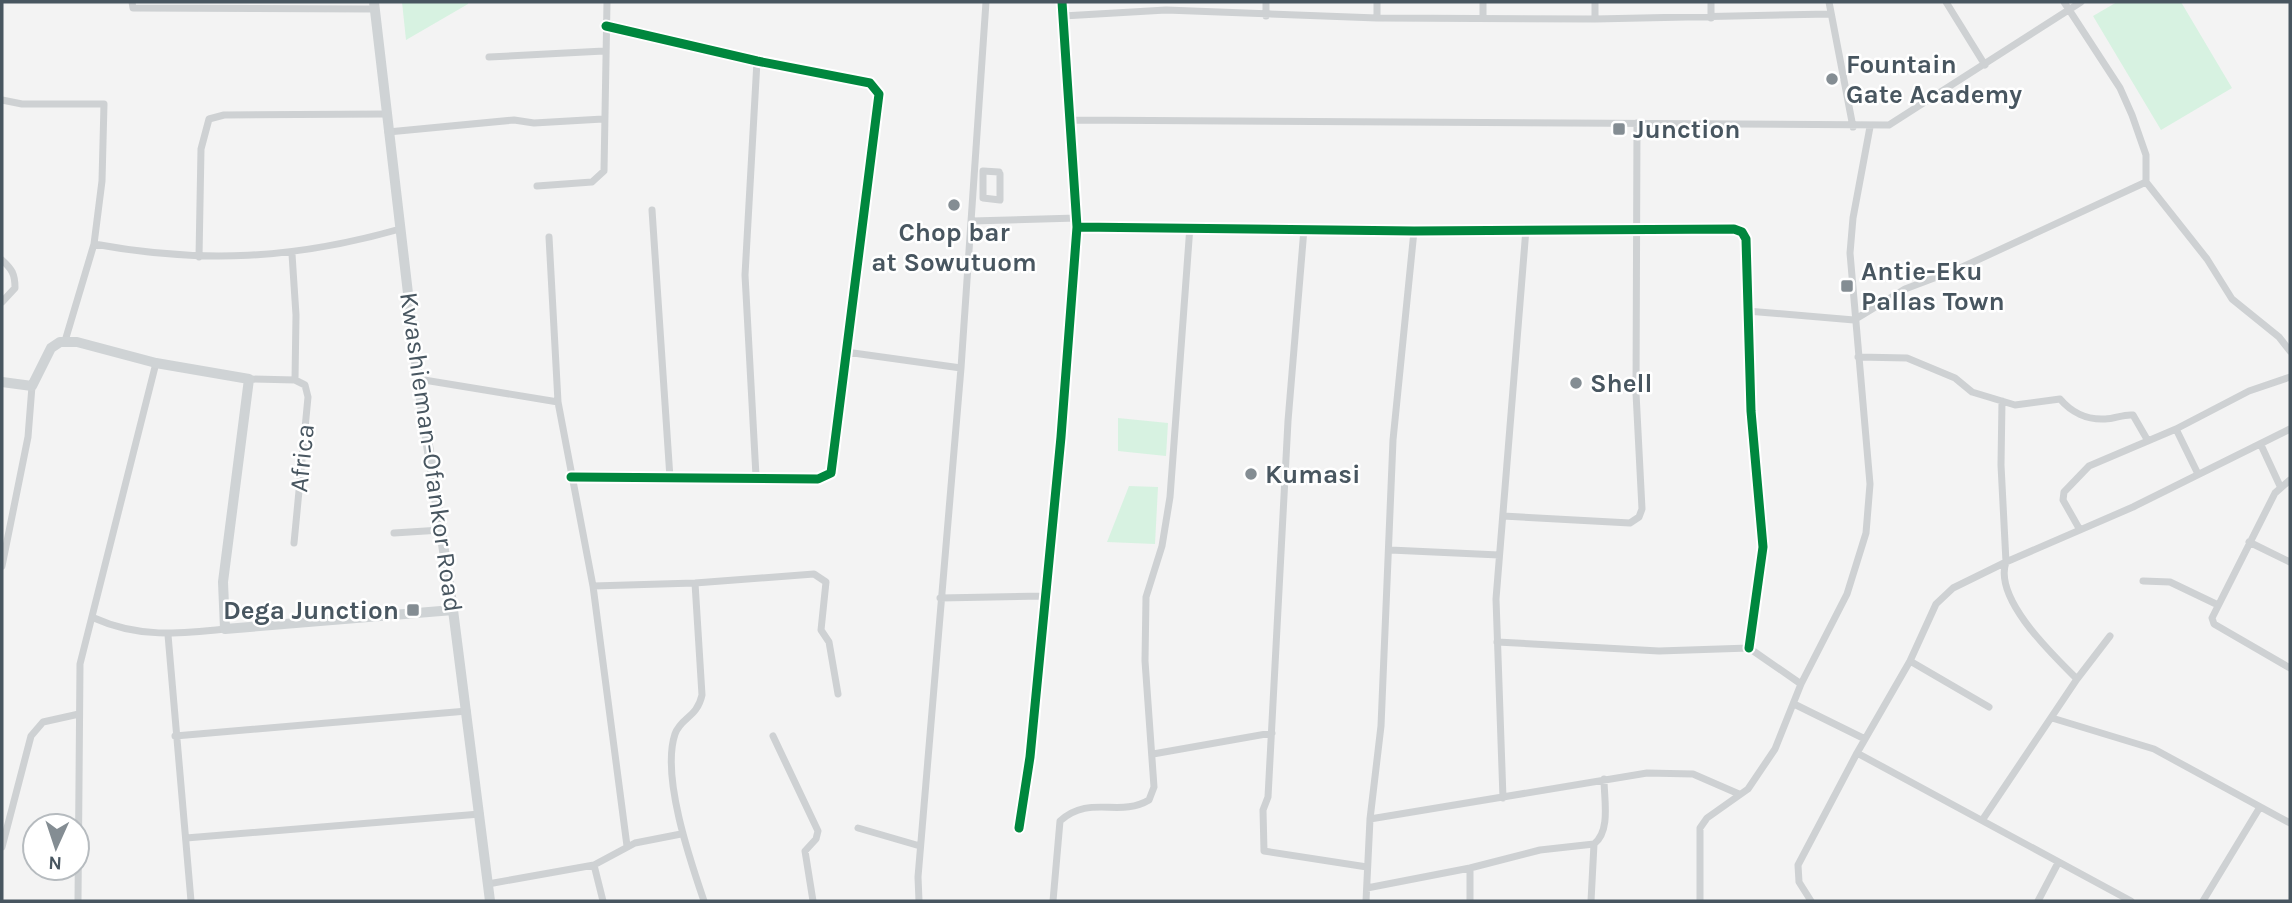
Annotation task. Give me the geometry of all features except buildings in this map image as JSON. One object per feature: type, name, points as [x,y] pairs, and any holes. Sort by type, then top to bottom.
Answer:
[{"type":"main road","name":"Kwashieman-Ofankor Road","points":[[374,5],[418,379],[467,711],[490,901]]},
{"type":"main road","points":[[2,382],[32,386],[51,348],[65,341],[156,363],[249,379],[223,582],[225,629],[453,610]]},
{"type":"street","points":[[132,2],[133,8],[374,5]]},
{"type":"street","points":[[537,186],[592,182],[604,171],[604,51],[607,2]]},
{"type":"street","points":[[919,901],[920,846],[961,368],[986,2]]},
{"type":"street","points":[[1019,828],[1030,757],[1061,437],[1077,222],[1062,2]]},
{"type":"street","points":[[1266,2],[1266,16]]},
{"type":"street","points":[[1377,2],[1377,18]]},
{"type":"street","points":[[1483,2],[1483,17]]},
{"type":"street","points":[[1595,2],[1595,19]]},
{"type":"street","points":[[1711,2],[1711,18]]},
{"type":"street","points":[[1829,2],[1830,14],[1837,29],[1853,127]]},
{"type":"street","points":[[1946,2],[1985,65]]},
{"type":"street","points":[[1070,120],[1853,127],[1889,125],[1985,65],[2066,6],[2081,2]]},
{"type":"street","points":[[1063,16],[1166,6],[1266,16],[1377,18],[1711,18],[1830,14]]},
{"type":"street","points":[[2066,6],[2120,88],[2146,155],[2146,182],[2207,259],[2232,299],[2279,337],[2290,351]]},
{"type":"street","points":[[570,477],[756,476],[818,479],[831,473],[879,91],[870,83],[757,61],[606,26]]},
{"type":"street","points":[[489,57],[604,51]]},
{"type":"street","points":[[756,476],[745,275],[757,61]]},
{"type":"street","points":[[2,100],[22,104],[104,104],[102,181],[94,244],[65,341]]},
{"type":"street","points":[[199,257],[201,149],[209,119],[223,115],[385,114]]},
{"type":"street","points":[[387,132],[514,120],[534,123],[603,118]]},
{"type":"street","points":[[1503,516],[1630,523],[1639,517],[1642,509],[1636,393],[1637,123]]},
{"type":"street","points":[[1700,901],[1700,828],[1707,818],[1755,781],[1769,760],[1801,684],[1847,594],[1866,533],[1870,484],[1850,253],[1853,218],[1870,127]]},
{"type":"street","points":[[1747,311],[1854,320],[1905,289],[1958,269],[2146,182]]},
{"type":"street","points":[[652,210],[670,478]]},
{"type":"street","points":[[972,220],[1304,229],[1734,229],[1742,232],[1746,239],[1751,411],[1763,547],[1749,648]]},
{"type":"street","points":[[1053,901],[1060,821],[1078,808],[1137,807],[1149,800],[1154,788],[1145,661],[1146,597],[1162,547],[1170,497],[1190,226]]},
{"type":"street","points":[[94,244],[138,252],[199,257],[292,254],[344,245],[400,229]]},
{"type":"street","points":[[1304,229],[1288,421],[1272,733],[1268,797],[1264,810],[1264,851],[1367,867]]},
{"type":"street","points":[[1503,799],[1497,642],[1499,555],[1526,229]]},
{"type":"street","points":[[1366,901],[1370,819],[1381,726],[1393,440],[1414,230]]},
{"type":"street","points":[[549,237],[558,402],[570,477],[593,586],[627,846]]},
{"type":"street","points":[[249,379],[295,380],[296,314],[292,254]]},
{"type":"street","points":[[2,260],[13,269],[15,277],[15,288],[2,302]]},
{"type":"street","points":[[846,352],[961,368]]},
{"type":"street","points":[[1858,357],[1907,358],[1955,378],[1972,392],[2003,401],[2028,405],[2051,398],[2060,399],[2076,414],[2094,418],[2105,420],[2133,415],[2148,441]]},
{"type":"street","points":[[78,901],[80,664],[94,618],[156,363]]},
{"type":"street","points":[[2080,530],[2063,500],[2069,485],[2089,466],[2176,429],[2249,391],[2290,377]]},
{"type":"street","points":[[418,379],[558,402]]},
{"type":"street","name":"Africa","points":[[294,542],[308,397],[305,385],[295,380]]},
{"type":"street","points":[[2,566],[5,538],[28,437],[32,386]]},
{"type":"street","points":[[2003,401],[2001,465],[2006,562],[2004,579],[2022,618],[2036,638],[2077,679]]},
{"type":"street","points":[[2176,429],[2198,474]]},
{"type":"street","points":[[1811,901],[1799,883],[1798,865],[1857,753],[1910,661],[1943,595],[2006,562],[2080,530],[2290,429]]},
{"type":"street","points":[[2260,445],[2280,486]]},
{"type":"street","points":[[2290,480],[2280,486],[2216,604],[2212,618],[2214,624],[2290,668]]},
{"type":"street","points":[[394,534],[441,530]]},
{"type":"street","points":[[2249,542],[2290,562]]},
{"type":"street","points":[[1390,551],[1499,555]]},
{"type":"street","points":[[593,586],[695,583],[814,574],[823,577],[826,582],[821,630],[829,642],[838,694]]},
{"type":"street","points":[[2143,581],[2170,582],[2216,604]]},
{"type":"street","points":[[695,583],[702,695],[693,716],[679,725],[673,749],[681,834],[704,901]]},
{"type":"street","points":[[940,598],[1044,596]]},
{"type":"street","points":[[94,618],[125,630],[167,635],[225,629]]},
{"type":"street","points":[[167,635],[191,901]]},
{"type":"street","points":[[1983,819],[2109,636]]},
{"type":"street","points":[[1497,642],[1659,651],[1749,648],[1801,684]]},
{"type":"street","points":[[1910,661],[1989,707]]},
{"type":"street","points":[[1794,704],[1865,739]]},
{"type":"street","points":[[176,736],[467,711]]},
{"type":"street","points":[[2,847],[31,736],[43,722],[79,714]]},
{"type":"street","points":[[2052,718],[2154,749],[2290,822]]},
{"type":"street","points":[[1153,754],[1272,733]]},
{"type":"street","points":[[773,736],[818,831],[816,839],[805,851],[813,901]]},
{"type":"street","points":[[1857,753],[2131,901]]},
{"type":"street","points":[[1370,819],[1503,799],[1604,779],[1677,772],[1700,777],[1739,794]]},
{"type":"street","points":[[1367,888],[1470,868],[1540,850],[1594,844],[1601,839],[1604,830],[1604,779]]},
{"type":"street","points":[[2203,901],[2260,807]]},
{"type":"street","points":[[186,838],[480,814]]},
{"type":"street","points":[[858,828],[920,846]]},
{"type":"street","points":[[488,884],[594,865],[627,846],[681,834]]},
{"type":"street","points":[[1591,901],[1594,844]]},
{"type":"street","points":[[2038,901],[2058,863]]},
{"type":"street","points":[[594,865],[603,901]]},
{"type":"street","points":[[1470,868],[1470,901]]},
{"type":"green space","points":[[402,2],[468,2],[468,4],[406,40]]},
{"type":"green space","points":[[2117,2],[2181,2],[2232,88],[2161,130],[2093,16]]},
{"type":"green space","points":[[1118,418],[1168,423],[1166,456],[1118,451]]},
{"type":"green space","points":[[1129,486],[1158,487],[1155,544],[1107,542]]},
{"type":"cycle path","points":[[1019,828],[1030,757],[1061,437],[1077,227],[1062,2]]},
{"type":"cycle path","points":[[571,477],[818,479],[831,473],[879,94],[870,83],[757,61],[606,26]]},
{"type":"cycle path","points":[[1077,227],[1414,231],[1734,229],[1742,232],[1746,239],[1751,411],[1763,547],[1749,648]]},
{"type":"place","name":"Fountain Gate Academy","points":[[1832,79]]},
{"type":"place","name":"Junction","points":[[1619,129]]},
{"type":"place","name":"Chop bar at Sowutuom","points":[[954,205]]},
{"type":"place","name":"Antie-Eku Pallas Town","points":[[1847,286]]},
{"type":"place","name":"Shell","points":[[1576,383]]},
{"type":"place","name":"Kumasi","points":[[1251,474]]},
{"type":"place","name":"Dega Junction","points":[[413,610]]}]
